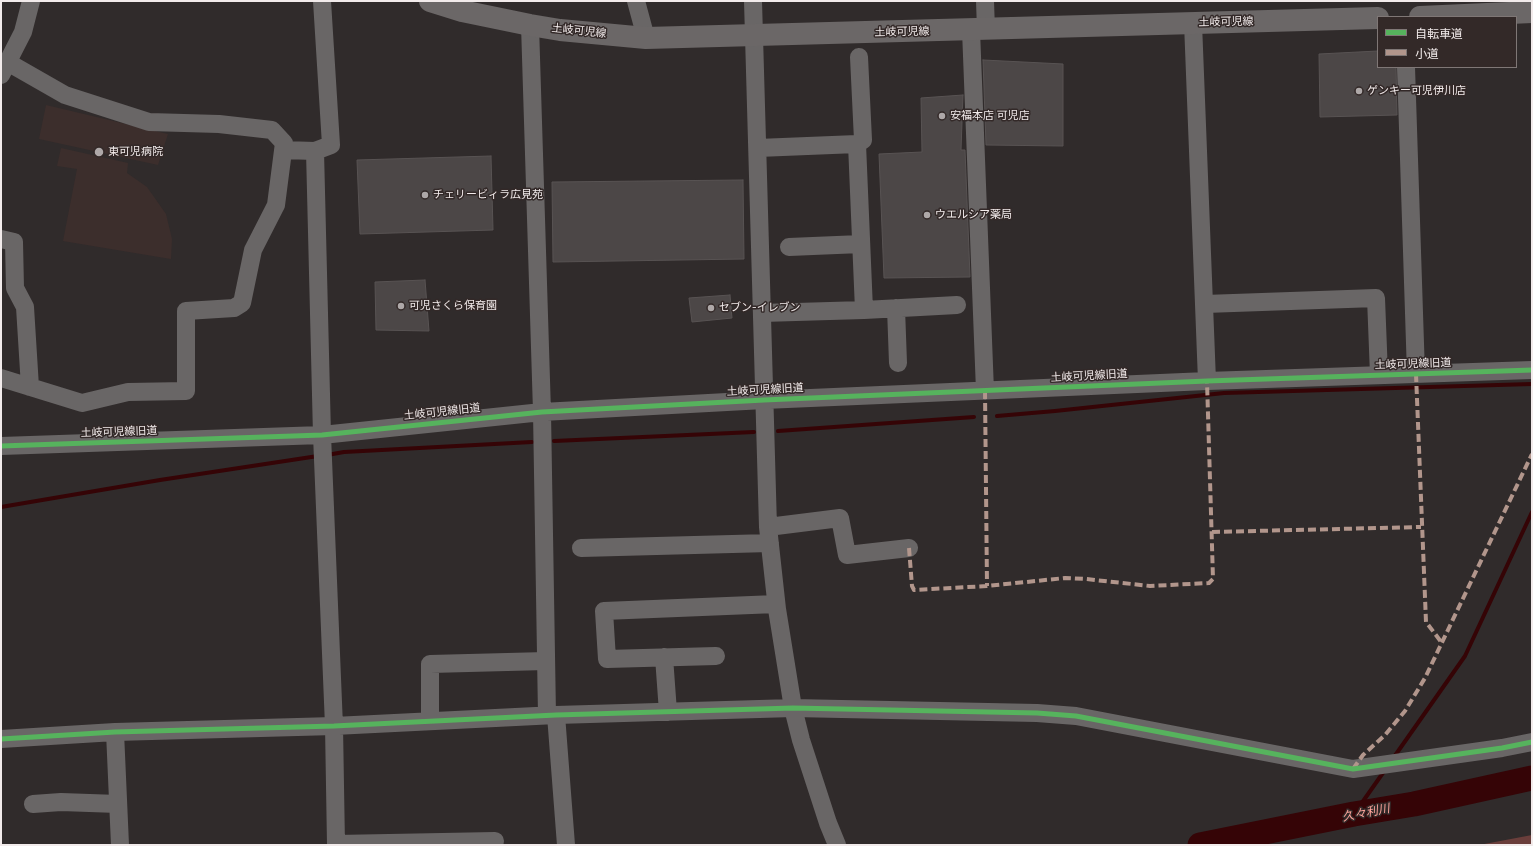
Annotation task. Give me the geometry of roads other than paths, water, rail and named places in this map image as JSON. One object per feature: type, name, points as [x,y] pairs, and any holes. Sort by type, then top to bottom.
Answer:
[{"type":"main road","name":"土岐可児線","points":[[430,1],[462,11],[530,25],[560,30],[646,38],[1377,18]]},
{"type":"main road","points":[[1442,16],[1532,12]]},
{"type":"street","points":[[1,378],[82,403],[128,392],[186,391],[186,311],[234,308],[242,303],[253,250],[276,205],[284,144],[272,130],[219,124],[149,122],[65,95],[5,69],[23,32],[31,1]]},
{"type":"street","points":[[283,150],[316,152],[331,145],[322,1]]},
{"type":"street","points":[[636,1],[646,38]]},
{"type":"street","points":[[752,1],[755,35],[764,400],[769,535],[776,604],[793,708],[801,740],[828,823],[837,845]]},
{"type":"street","points":[[985,1],[979,30],[985,391]]},
{"type":"street","points":[[1193,22],[1208,381]]},
{"type":"street","points":[[530,25],[542,412],[546,661],[566,845]]},
{"type":"street","points":[[758,148],[857,144],[863,140],[859,57]]},
{"type":"street","points":[[1406,68],[1416,374]]},
{"type":"street","points":[[857,144],[864,310]]},
{"type":"street","points":[[316,152],[322,440],[334,726],[336,845],[495,841]]},
{"type":"street","points":[[1,239],[14,242],[15,288],[25,307],[30,386]]},
{"type":"street","points":[[789,247],[862,244]]},
{"type":"street","points":[[1205,304],[1376,298],[1379,375]]},
{"type":"street","points":[[762,313],[957,305]]},
{"type":"street","points":[[896,308],[898,363]]},
{"type":"street","name":"土岐可児線旧道","points":[[1,446],[322,440],[542,412],[764,400],[1208,381],[1532,370]]},
{"type":"street","points":[[581,548],[769,535],[840,518],[847,555],[909,548]]},
{"type":"street","points":[[716,656],[607,659],[604,611],[776,604]]},
{"type":"street","points":[[664,657],[668,712]]},
{"type":"street","points":[[430,721],[430,664],[546,661]]},
{"type":"street","points":[[1,739],[115,732],[334,726],[552,715],[793,708],[1037,713],[1076,716],[1335,767],[1353,769],[1502,748],[1532,742]]},
{"type":"street","points":[[115,732],[120,845]]},
{"type":"street","points":[[33,804],[61,802],[118,804]]},
{"type":"waterway","points":[[997,416],[1224,393],[1532,384]]},
{"type":"waterway","points":[[778,431],[974,417]]},
{"type":"waterway","points":[[554,441],[754,432]]},
{"type":"waterway","points":[[327,455],[344,452],[532,442]]},
{"type":"waterway","points":[[1,507],[160,480],[318,456]]},
{"type":"waterway","points":[[1394,757],[1465,656],[1532,512]]},
{"type":"waterway","points":[[1354,814],[1385,770]]},
{"type":"waterway","name":"久々利川","points":[[1200,845],[1354,814],[1414,804],[1532,778]]},
{"type":"place","name":"ゲンキー可児伊川店","points":[[1359,91]]},
{"type":"place","name":"安福本店 可児店","points":[[942,116]]},
{"type":"place","name":"東可児病院","points":[[99,152]]},
{"type":"place","name":"チェリービィラ広見苑","points":[[425,195]]},
{"type":"place","name":"ウエルシア薬局","points":[[927,215]]},
{"type":"place","name":"可児さくら保育園","points":[[401,306]]},
{"type":"place","name":"セブン-イレブン","points":[[711,308]]}]
